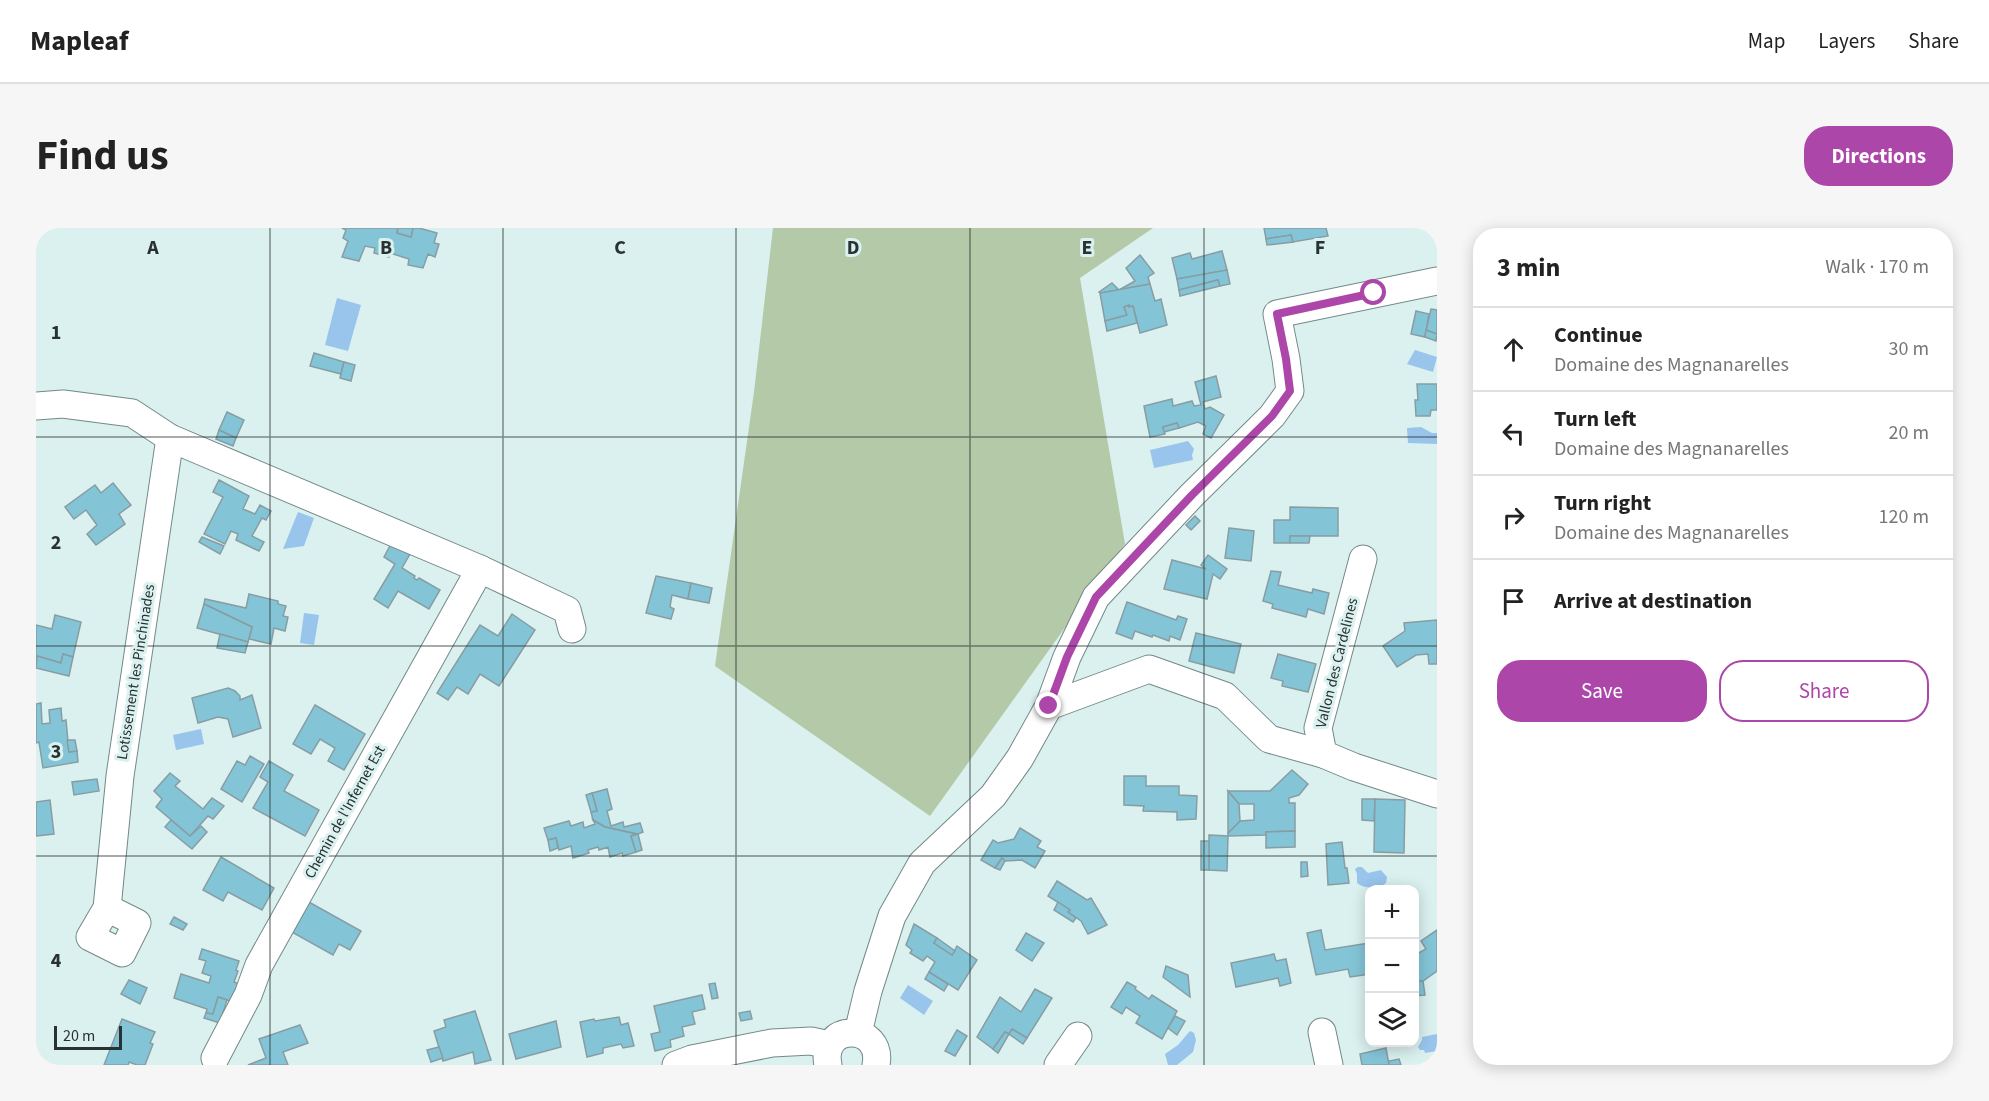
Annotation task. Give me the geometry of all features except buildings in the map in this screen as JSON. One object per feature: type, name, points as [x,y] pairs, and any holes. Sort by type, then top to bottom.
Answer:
[{"type":"street","points":[[858,1033],[868,991],[892,916],[922,863],[993,796],[1020,758],[1049,706],[1067,657],[1096,597],[1192,495],[1272,416],[1290,391],[1277,314],[1437,281]]},
{"type":"street","points":[[36,406],[63,404],[132,413],[170,438],[480,569],[567,609],[572,629]]},
{"type":"street","name":"Lotissement les Pinchinades","points":[[107,908],[120,776],[170,438]]},
{"type":"street","name":"Vallon des Cardelines","points":[[1323,754],[1318,728],[1363,559]]},
{"type":"street","name":"Chemin de l'Infernet Est","points":[[216,1058],[248,995],[259,965],[480,569]]},
{"type":"street","points":[[1049,706],[1149,669],[1225,696],[1269,740],[1323,754],[1354,767],[1437,794]]},
{"type":"street","points":[[1322,1032],[1329,1065]]},
{"type":"street","points":[[676,1065],[692,1059],[772,1043],[811,1041],[829,1055],[845,1033],[858,1033],[875,1046],[879,1064]]},
{"type":"street","points":[[1058,1065],[1078,1036]]},
{"type":"green space","points":[[773,228],[1153,228],[1080,278],[1125,544],[930,816],[715,666],[754,392]]},
{"type":"water","points":[[337,298],[361,305],[348,351],[325,345]]},
{"type":"water","points":[[1415,350],[1437,357],[1433,372],[1407,364]]},
{"type":"water","points":[[1421,427],[1437,433],[1437,444],[1408,443],[1407,428]]},
{"type":"water","points":[[1188,441],[1194,449],[1193,460],[1154,468],[1150,450]]},
{"type":"water","points":[[298,512],[314,518],[304,546],[283,549]]},
{"type":"water","points":[[304,613],[319,615],[314,645],[300,643]]},
{"type":"water","points":[[201,729],[204,744],[176,750],[173,735]]},
{"type":"water","points":[[1362,867],[1368,873],[1381,870],[1387,877],[1386,883],[1365,886],[1360,885],[1357,883],[1355,869]]},
{"type":"water","points":[[908,985],[933,1001],[924,1015],[900,998]]},
{"type":"water","points":[[1190,1031],[1194,1033],[1196,1040],[1193,1052],[1177,1065],[1168,1065],[1165,1054],[1178,1045]]},
{"type":"water","points":[[1437,1034],[1437,1051],[1425,1053],[1424,1050],[1420,1050],[1418,1047],[1422,1037]]},
{"type":"route","points":[[1049,706],[1067,657],[1096,597],[1192,495],[1272,416],[1290,391],[1277,314],[1374,293]]}]
